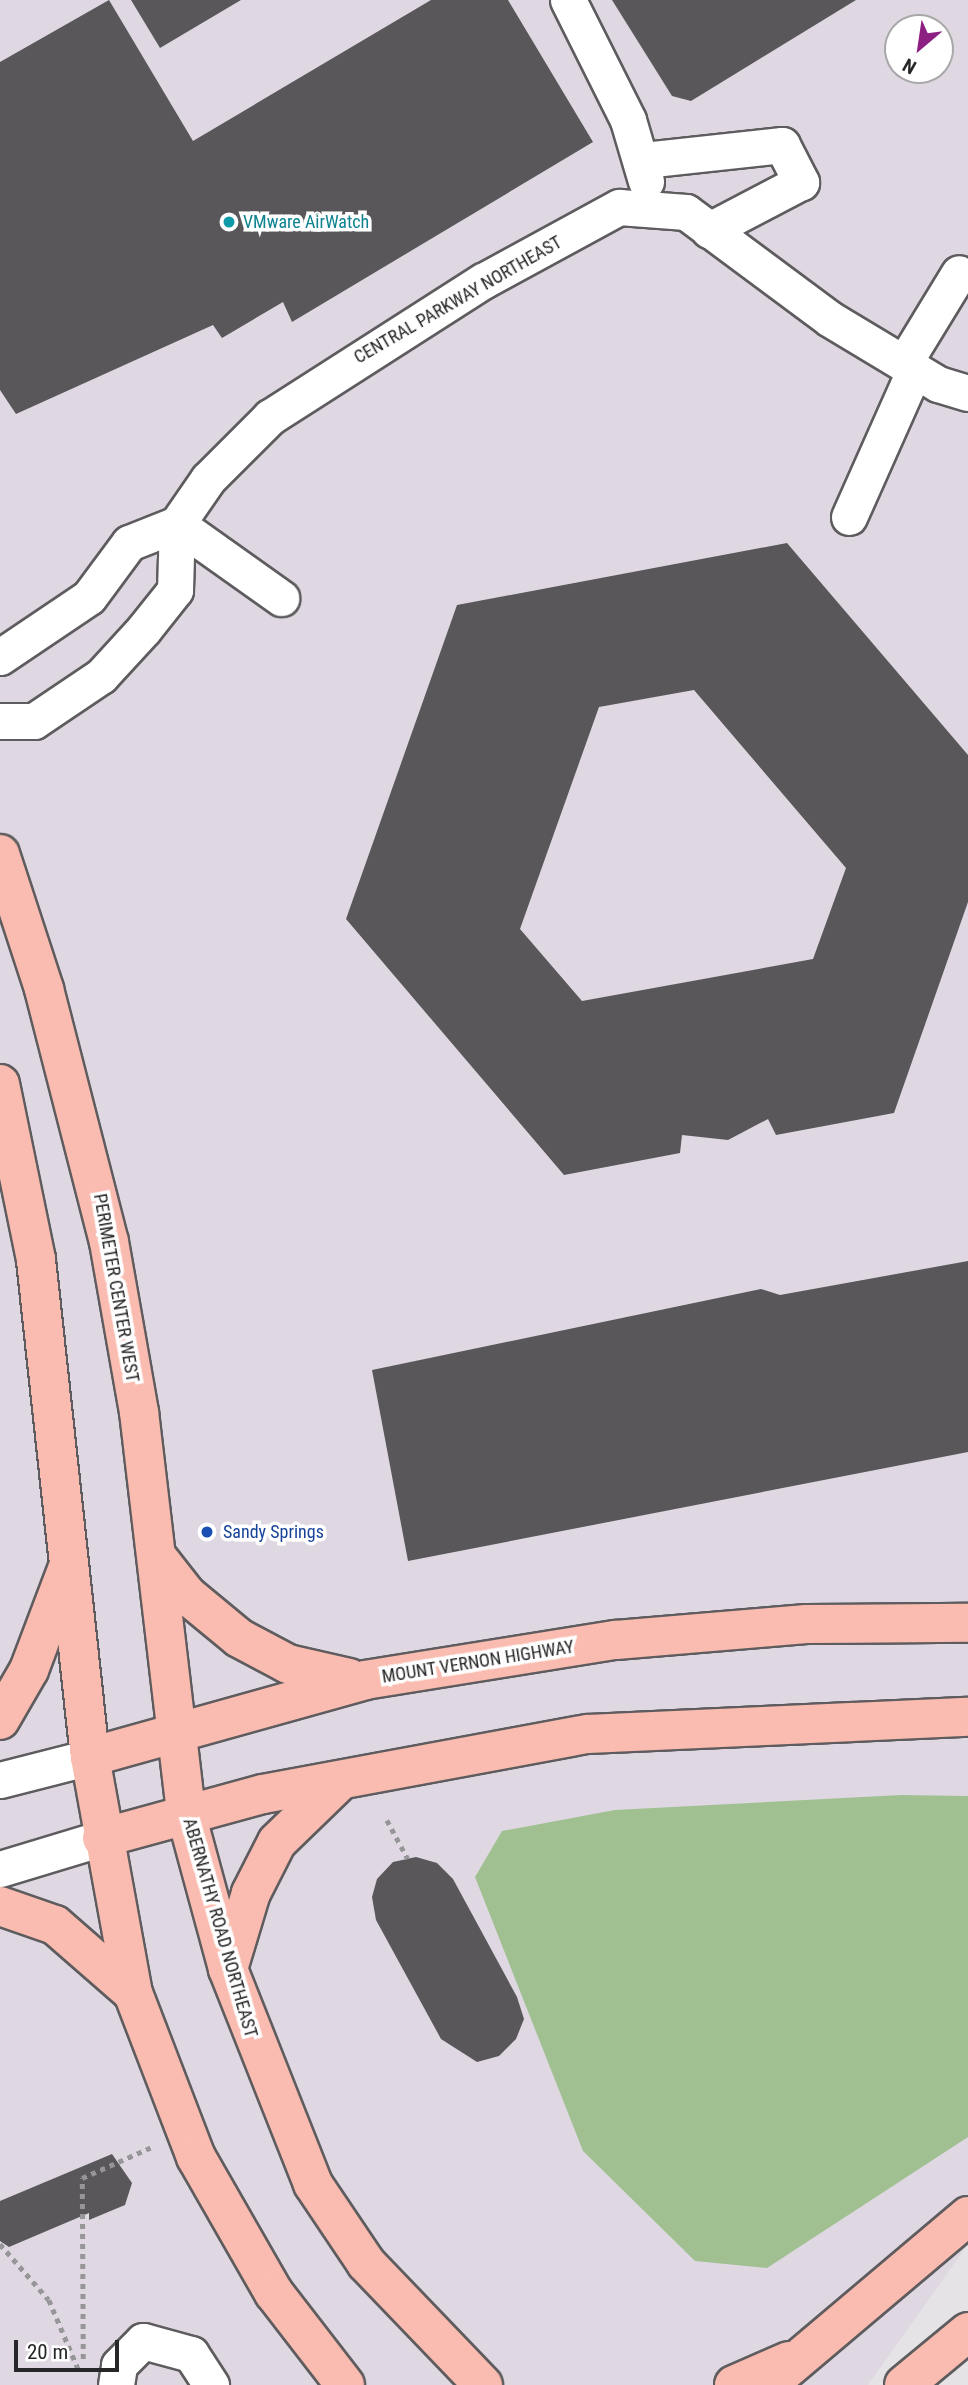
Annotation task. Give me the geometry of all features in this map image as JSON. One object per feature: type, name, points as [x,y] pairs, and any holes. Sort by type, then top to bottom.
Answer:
[{"type":"main road","name":"PERIMETER CENTER WEST","points":[[0,854],[92,1163],[158,1558],[175,1733]]},
{"type":"main road","points":[[0,1084],[36,1260],[71,1558],[90,1757],[102,1838],[133,1993],[196,2157],[274,2293],[345,2385]]},
{"type":"main road","points":[[0,1720],[29,1670],[71,1558]]},
{"type":"main road","points":[[158,1558],[212,1619],[264,1654],[317,1674],[365,1680]]},
{"type":"main road","name":"MOUNT VERNON HIGHWAY","points":[[90,1757],[365,1680],[616,1640],[806,1624],[968,1623]]},
{"type":"main road","points":[[102,1838],[186,1814],[344,1778],[588,1734],[968,1717]]},
{"type":"main road","name":"ABERNATHY ROAD NORTHEAST","points":[[175,1733],[186,1814],[228,1969],[313,2184],[366,2263],[483,2385]]},
{"type":"main road","points":[[228,1969],[251,1893],[277,1842],[344,1778]]},
{"type":"main road","points":[[0,1906],[55,1925],[133,1993]]},
{"type":"main road","points":[[768,2385],[968,2216]]},
{"type":"main road","points":[[904,2385],[968,2332]]},
{"type":"main road","points":[[734,2385],[800,2356]]},
{"type":"street","points":[[568,0],[644,160],[649,209]]},
{"type":"street","points":[[644,160],[782,145],[801,182],[709,230]]},
{"type":"street","name":"CENTRAL PARKWAY NORTHEAST","points":[[177,524],[208,478],[270,417],[345,366],[619,207],[686,212],[830,319],[909,366],[968,393]]},
{"type":"street","points":[[849,517],[909,366],[954,269]]},
{"type":"street","points":[[177,524],[281,598]]},
{"type":"street","points":[[0,657],[89,597],[129,543],[177,524]]},
{"type":"street","points":[[0,721],[34,721],[101,676],[144,629],[175,590],[177,524]]},
{"type":"street","name":"MOUNT VERNON HIGHWAY","points":[[0,1780],[90,1757]]},
{"type":"street","points":[[0,1869],[102,1838]]},
{"type":"street","points":[[116,2385],[119,2365],[143,2341],[191,2354],[211,2385]]},
{"type":"path","points":[[387,1819],[408,1859]]},
{"type":"path","points":[[0,2244],[62,2322],[83,2384],[82,2178],[152,2147]]},
{"type":"shaded area","points":[[0,0],[968,0],[968,2244],[868,2385],[0,2385]]},
{"type":"green space","points":[[901,1795],[968,1796],[968,2137],[767,2268],[695,2261],[583,2151],[475,1877],[502,1831],[615,1810]]},
{"type":"building","name":"VMware AirWatch","points":[[109,0],[193,141],[431,0],[508,0],[593,142],[292,322],[283,302],[222,338],[213,325],[16,414],[0,390],[0,62]]},
{"type":"building","points":[[131,0],[241,0],[160,48]]},
{"type":"building","points":[[612,0],[856,0],[691,101],[672,96]]},
{"type":"building","points":[[787,543],[968,755],[968,902],[894,1113],[776,1135],[768,1119],[728,1140],[682,1135],[680,1153],[564,1175],[346,919],[457,605]],"holes":[[[694,690],[846,868],[813,959],[582,1001],[520,929],[599,707]]]},
{"type":"building","points":[[968,1261],[968,1452],[408,1561],[372,1370],[761,1289],[780,1295]]},
{"type":"building","points":[[416,1857],[437,1863],[453,1879],[517,1997],[524,2019],[516,2039],[499,2056],[477,2062],[441,2039],[376,1920],[372,1897],[377,1879],[393,1862]]},
{"type":"building","points":[[112,2154],[132,2183],[125,2205],[89,2220],[89,2213],[9,2247],[0,2241],[0,2201]]},
{"type":"place","name":"VMware AirWatch","points":[[229,222]]},
{"type":"place","name":"Sandy Springs","points":[[207,1532]]}]
